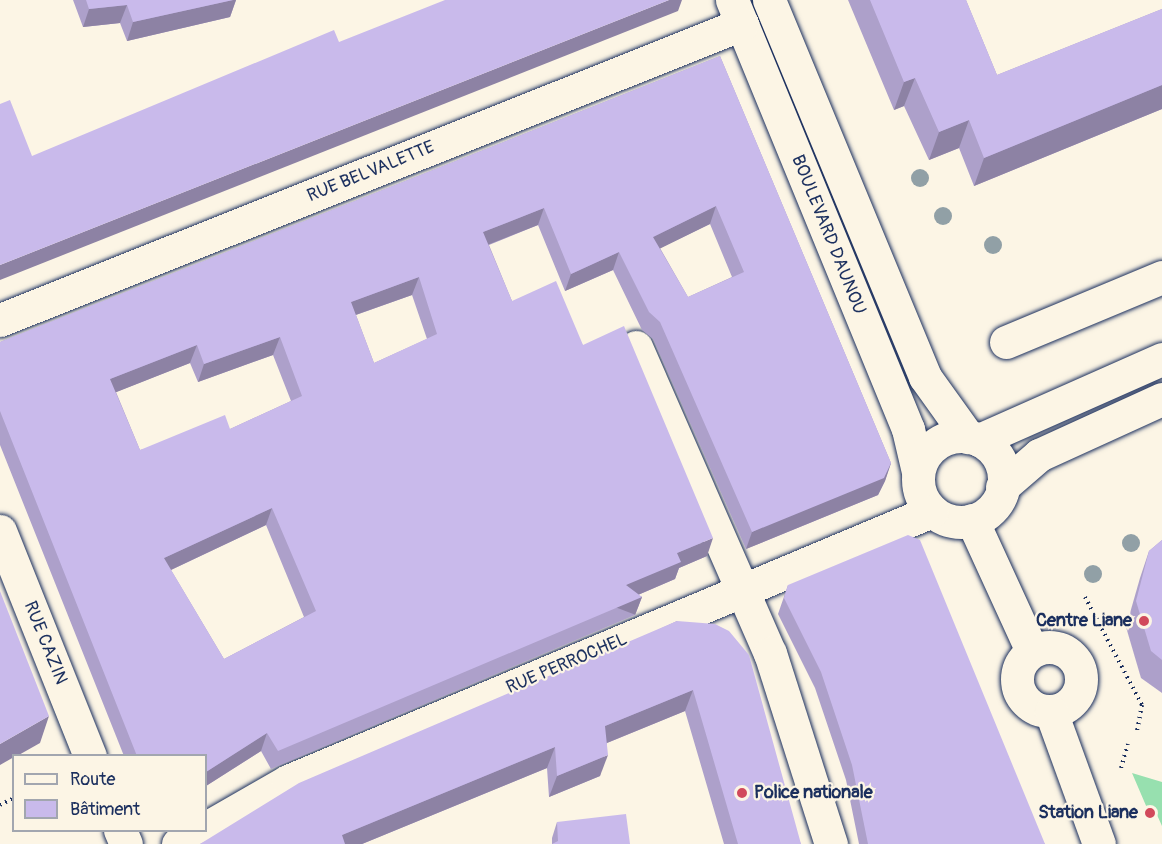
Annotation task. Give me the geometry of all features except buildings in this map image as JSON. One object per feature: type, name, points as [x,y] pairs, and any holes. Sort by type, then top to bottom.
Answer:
[{"type":"street","name":"BOULEVARD DAUNOU","points":[[769,0],[925,377],[973,438]]},
{"type":"street","name":"BOULEVARD DAUNOU","points":[[737,12],[908,429],[918,472]]},
{"type":"street","name":"RUE BELVALETTE","points":[[0,320],[737,12]]},
{"type":"street","points":[[1006,342],[1162,278]]},
{"type":"street","points":[[636,347],[775,667],[831,844]]},
{"type":"street","points":[[1162,359],[973,438],[936,444],[918,472],[919,490],[932,511],[954,521],[972,520],[989,511],[1002,488],[1039,455],[1162,399]]},
{"type":"street","points":[[973,438],[1000,462],[1002,488]]},
{"type":"street","name":"RUE PERROCHEL","points":[[207,827],[288,781],[932,511]]},
{"type":"street","points":[[972,520],[1032,651]]},
{"type":"street","name":"RUE CAZIN","points":[[0,531],[89,754]]},
{"type":"street","points":[[1061,649],[1080,670],[1076,698],[1051,712],[1033,707],[1018,689],[1020,666],[1032,651],[1061,649]]},
{"type":"street","points":[[1051,712],[1099,844]]},
{"type":"street","points":[[178,844],[199,832]]},
{"type":"path","points":[[1085,597],[1142,705],[1137,730]]},
{"type":"path","points":[[1121,768],[1128,744]]},
{"type":"green space","points":[[1132,773],[1162,782],[1162,826],[1153,806],[1147,808]]},
{"type":"place","name":"Centre Liane","points":[[1144,621]]},
{"type":"place","name":"Police nationale","points":[[742,793]]},
{"type":"place","name":"Station Liane","points":[[1150,813]]}]
